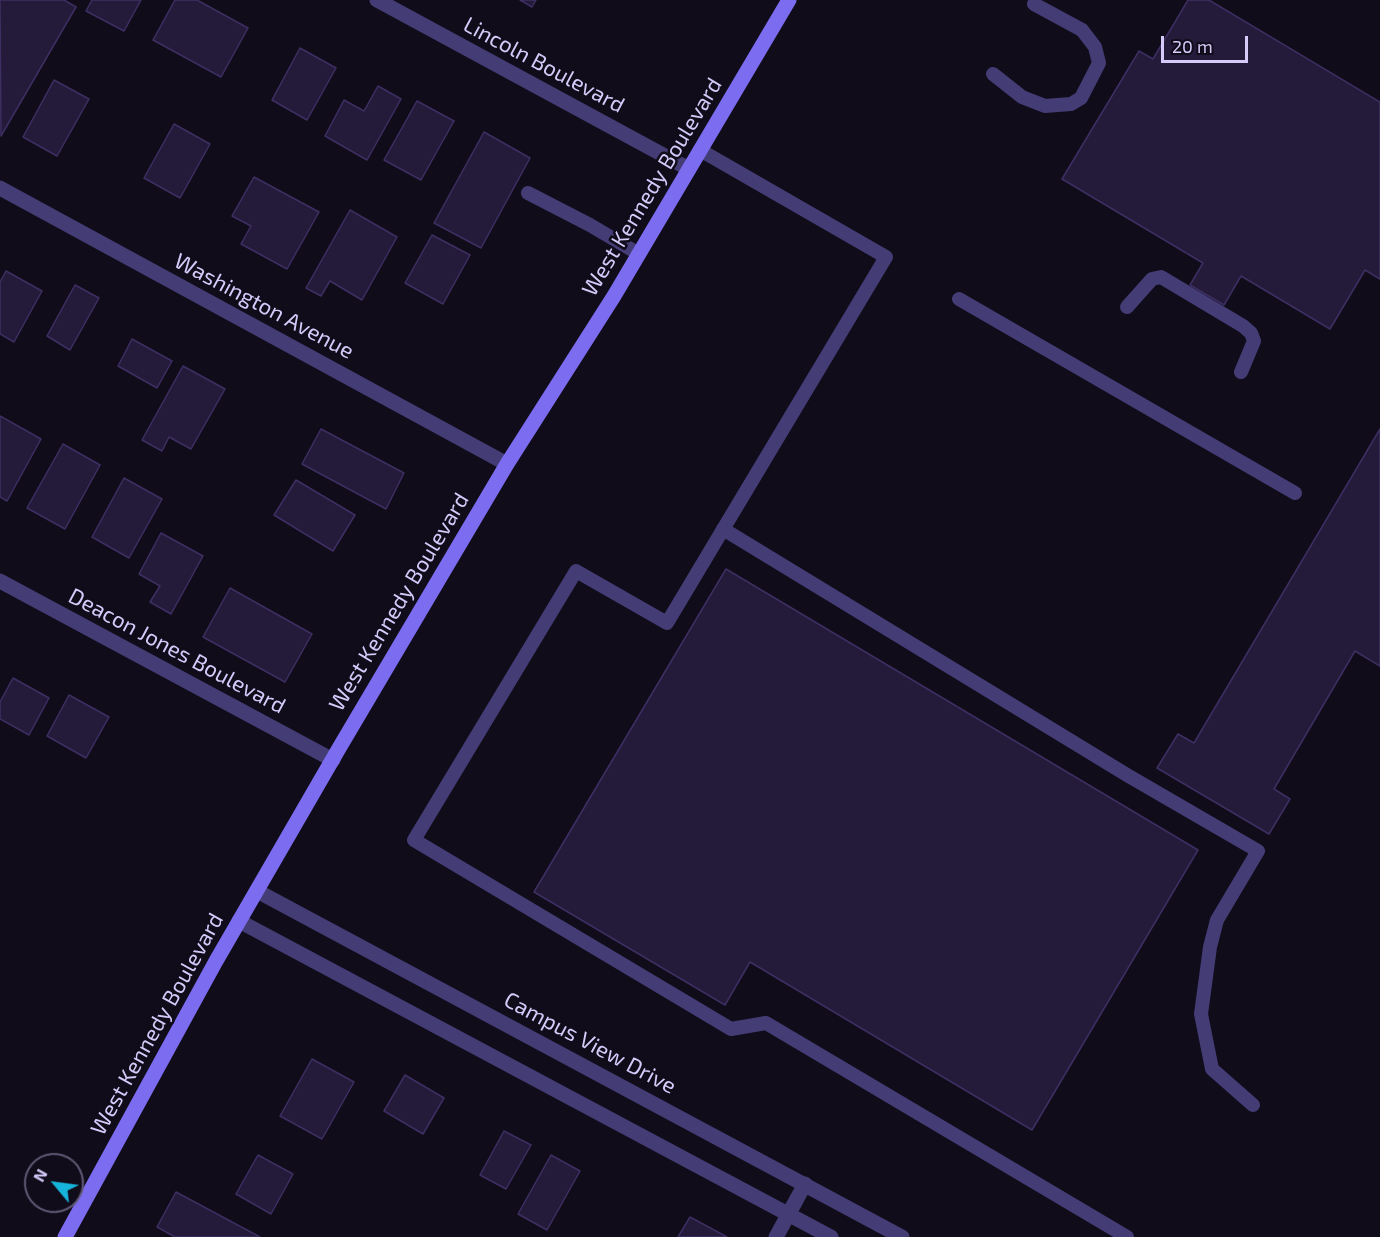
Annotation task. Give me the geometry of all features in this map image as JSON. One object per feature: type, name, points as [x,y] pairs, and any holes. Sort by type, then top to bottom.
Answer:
[{"type":"main road","name":"West Kennedy Boulevard","points":[[65,1237],[239,921],[333,760],[507,464],[639,254],[789,0]]},
{"type":"street","name":"Lincoln Boulevard","points":[[377,0],[689,169]]},
{"type":"street","name":"Washington Avenue","points":[[0,188],[507,464]]},
{"type":"street","name":"Deacon Jones Boulevard","points":[[0,581],[333,760]]},
{"type":"street","name":"Campus View Drive","points":[[257,891],[902,1237]]},
{"type":"street","points":[[239,921],[831,1237]]},
{"type":"street","points":[[776,1237],[805,1184]]},
{"type":"lane","points":[[993,74],[1022,97],[1045,106],[1071,104],[1081,98],[1099,63],[1095,47],[1082,30],[1034,4]]},
{"type":"lane","points":[[700,150],[886,257],[668,622],[576,571],[414,840],[731,1029],[766,1023],[1127,1237]]},
{"type":"lane","points":[[528,192],[639,254]]},
{"type":"lane","points":[[1127,307],[1152,279],[1161,277],[1251,333],[1254,341],[1241,372]]},
{"type":"lane","points":[[959,299],[1295,493]]},
{"type":"lane","points":[[723,529],[1127,775],[1258,850],[1217,920],[1210,947],[1201,1014],[1212,1069],[1253,1105]]},
{"type":"building","points":[[0,0],[64,0],[76,7],[1,136]]},
{"type":"building","points":[[92,0],[141,0],[124,31],[86,11]]},
{"type":"building","points":[[175,0],[197,0],[248,28],[221,77],[153,40]]},
{"type":"building","points":[[520,0],[536,0],[532,7]]},
{"type":"building","points":[[1188,0],[1209,0],[1380,102],[1380,279],[1365,270],[1330,329],[1241,276],[1224,305],[1190,285],[1203,263],[1062,179],[1139,51],[1153,59]]},
{"type":"building","points":[[300,48],[336,68],[307,120],[272,100]]},
{"type":"building","points":[[54,80],[89,99],[57,156],[23,137]]},
{"type":"building","points":[[378,86],[401,99],[367,160],[325,136],[344,100],[364,111]]},
{"type":"building","points":[[417,101],[454,121],[421,180],[384,160]]},
{"type":"building","points":[[174,124],[210,144],[180,198],[144,178]]},
{"type":"building","points":[[484,132],[530,158],[481,248],[434,223]]},
{"type":"building","points":[[254,177],[319,212],[287,269],[241,244],[251,226],[232,216]]},
{"type":"building","points":[[350,210],[397,237],[362,300],[330,281],[321,296],[306,288]]},
{"type":"building","points":[[432,235],[470,255],[443,304],[405,283]]},
{"type":"building","points":[[6,271],[42,291],[14,342],[0,334],[0,282]]},
{"type":"building","points":[[75,285],[99,298],[70,350],[47,336]]},
{"type":"building","points":[[132,339],[172,361],[157,388],[118,366]]},
{"type":"building","points":[[183,366],[225,389],[191,449],[169,437],[162,451],[142,440]]},
{"type":"building","points":[[0,416],[41,439],[7,501],[0,497]]},
{"type":"building","points":[[321,429],[404,473],[386,509],[302,464]]},
{"type":"building","points":[[1380,429],[1380,666],[1355,651],[1274,789],[1290,799],[1269,834],[1157,768],[1178,734],[1194,743]]},
{"type":"building","points":[[63,444],[100,465],[65,529],[27,508]]},
{"type":"building","points":[[124,478],[162,499],[129,558],[92,537]]},
{"type":"building","points":[[296,480],[355,515],[333,551],[274,515]]},
{"type":"building","points":[[161,533],[203,556],[171,614],[150,602],[160,586],[139,574]]},
{"type":"building","points":[[726,569],[1198,850],[1032,1130],[750,962],[725,1005],[534,892]]},
{"type":"building","points":[[230,588],[312,634],[285,682],[203,637]]},
{"type":"building","points":[[13,678],[49,698],[29,735],[0,719],[0,702]]},
{"type":"building","points":[[69,695],[109,717],[86,758],[47,736]]},
{"type":"building","points":[[312,1059],[354,1082],[322,1139],[280,1116]]},
{"type":"building","points":[[405,1075],[444,1098],[423,1134],[384,1111]]},
{"type":"building","points":[[504,1131],[531,1145],[506,1189],[480,1175]]},
{"type":"building","points":[[258,1155],[293,1174],[271,1214],[236,1194]]},
{"type":"building","points":[[551,1155],[580,1171],[547,1230],[518,1214]]},
{"type":"building","points":[[176,1192],[260,1237],[175,1237],[157,1227]]},
{"type":"building","points":[[690,1217],[727,1237],[678,1237]]}]
